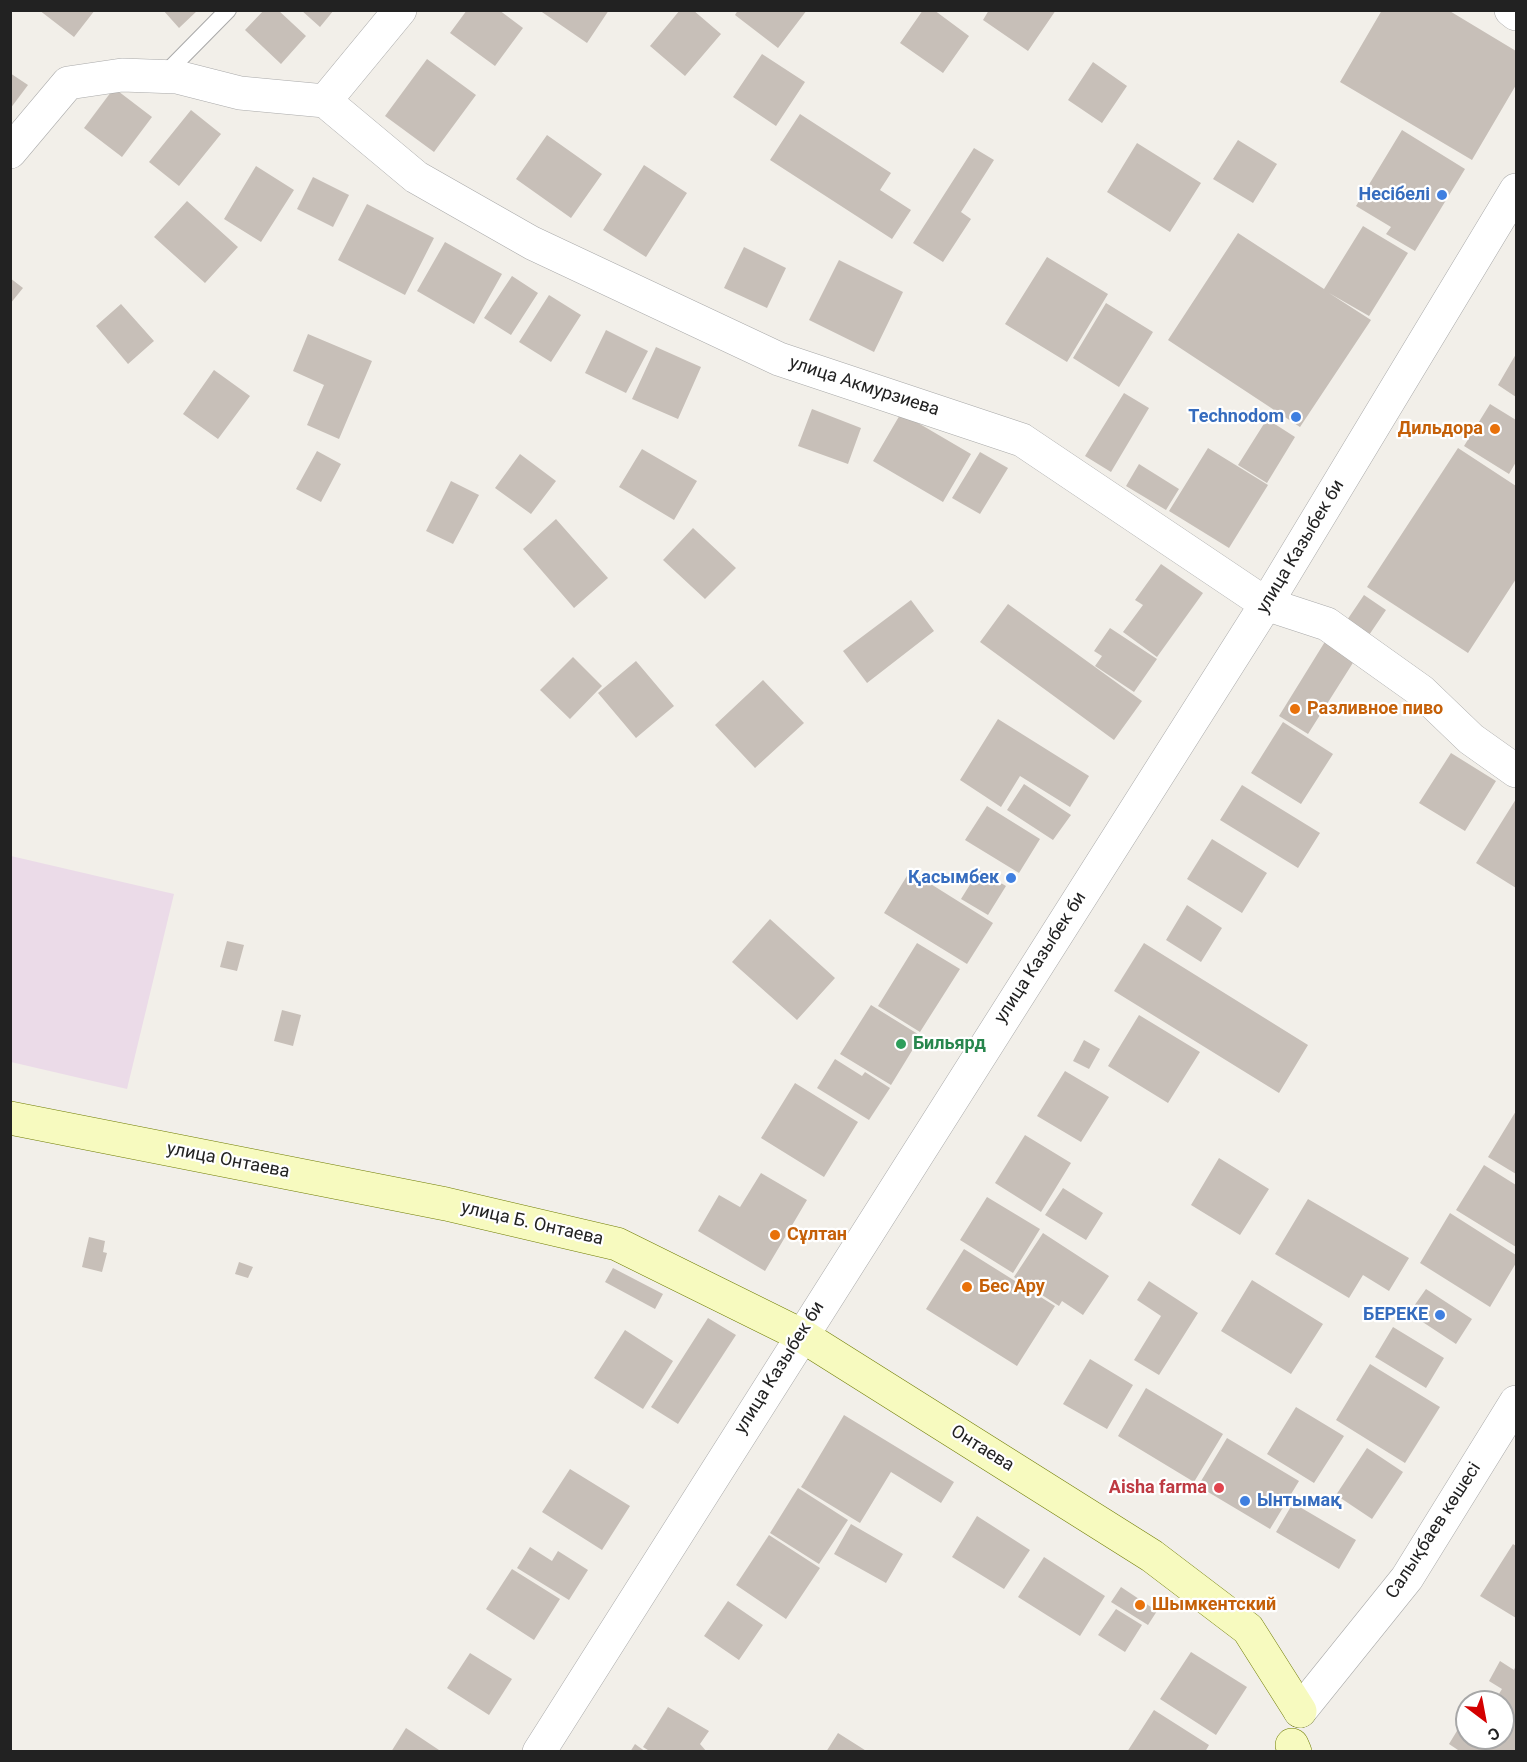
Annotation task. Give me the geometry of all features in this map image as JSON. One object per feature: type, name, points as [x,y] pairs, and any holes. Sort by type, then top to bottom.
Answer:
[{"type":"main road","name":"улица Онтаева","points":[[10,1118],[446,1204]]},
{"type":"main road","name":"улица Б. Онтаева","points":[[446,1204],[617,1244]]},
{"type":"main road","name":"Онтаева","points":[[617,1244],[801,1335],[1152,1556],[1248,1629],[1300,1711]]},
{"type":"street","points":[[10,152],[68,83],[122,75],[170,77],[240,93],[325,101],[400,10]]},
{"type":"street","points":[[1511,10],[1516,14]]},
{"type":"street","name":"улица Акмурзиева","points":[[325,101],[416,177],[532,243],[779,359],[1022,440],[1266,604],[1327,624],[1421,691],[1471,739],[1516,771]]},
{"type":"street","name":"улица Казыбек би","points":[[539,1752],[1266,604],[1516,190]]},
{"type":"street","name":"Салықбаев көшесі","points":[[1300,1711],[1407,1578],[1516,1402]]},
{"type":"lane","points":[[170,77],[228,10]]},
{"type":"shaded area","points":[[11,856],[174,894],[127,1089],[11,1062]]},
{"type":"building","points":[[39,10],[95,10],[74,37]]},
{"type":"building","points":[[163,10],[198,10],[179,28]]},
{"type":"building","points":[[264,10],[278,10],[306,36],[281,64],[245,30]]},
{"type":"building","points":[[301,10],[334,10],[320,27]]},
{"type":"building","points":[[467,10],[499,10],[523,28],[495,66],[450,33]]},
{"type":"building","points":[[539,10],[609,10],[587,43]]},
{"type":"building","points":[[680,10],[693,10],[721,34],[685,76],[650,46]]},
{"type":"building","points":[[738,10],[807,10],[778,48],[735,15]]},
{"type":"building","points":[[923,10],[934,10],[969,36],[943,73],[900,43]]},
{"type":"building","points":[[989,10],[1056,10],[1028,51],[983,20]]},
{"type":"building","points":[[1382,10],[1448,10],[1516,51],[1516,85],[1472,160],[1340,82]]},
{"type":"building","points":[[762,54],[805,82],[776,126],[733,97]]},
{"type":"building","points":[[427,59],[476,95],[434,152],[385,116]]},
{"type":"building","points":[[1093,62],[1127,86],[1102,123],[1068,100]]},
{"type":"building","points":[[10,73],[28,85],[10,109]]},
{"type":"building","points":[[114,88],[152,117],[122,157],[84,128]]},
{"type":"building","points":[[191,110],[221,134],[179,186],[149,162]]},
{"type":"building","points":[[800,114],[891,173],[880,190],[911,210],[892,239],[770,160]]},
{"type":"building","points":[[1402,130],[1465,169],[1415,251],[1386,234],[1391,227],[1356,206]]},
{"type":"building","points":[[547,135],[602,174],[571,218],[516,179]]},
{"type":"building","points":[[1238,140],[1277,164],[1253,203],[1213,179]]},
{"type":"building","points":[[1137,143],[1201,183],[1170,232],[1107,192]]},
{"type":"building","points":[[974,148],[994,160],[961,212],[971,219],[943,262],[913,243]]},
{"type":"building","points":[[644,165],[687,193],[646,257],[603,230]]},
{"type":"building","points":[[256,166],[294,190],[261,242],[224,219]]},
{"type":"building","points":[[313,177],[349,195],[333,227],[297,209]]},
{"type":"building","points":[[187,201],[238,247],[205,283],[154,237]]},
{"type":"building","points":[[367,204],[434,238],[405,295],[338,260]]},
{"type":"building","points":[[1363,226],[1408,253],[1369,316],[1329,293],[1371,320],[1300,427],[1168,340],[1238,233],[1324,289]]},
{"type":"building","points":[[445,242],[502,274],[474,324],[417,291]]},
{"type":"building","points":[[744,247],[786,268],[767,308],[724,288]]},
{"type":"building","points":[[1047,257],[1108,294],[1067,362],[1005,324]]},
{"type":"building","points":[[839,260],[903,292],[874,352],[809,320]]},
{"type":"building","points":[[512,276],[538,293],[511,335],[484,318]]},
{"type":"building","points":[[10,278],[23,288],[10,304]]},
{"type":"building","points":[[549,295],[581,315],[551,362],[519,342]]},
{"type":"building","points":[[1106,303],[1153,332],[1119,387],[1073,358]]},
{"type":"building","points":[[121,304],[154,341],[128,364],[96,326]]},
{"type":"building","points":[[606,330],[648,351],[626,393],[585,373]]},
{"type":"building","points":[[308,334],[372,361],[339,439],[307,425],[324,385],[293,371]]},
{"type":"building","points":[[656,347],[701,367],[678,419],[632,399]]},
{"type":"building","points":[[1516,354],[1516,397],[1498,385]]},
{"type":"building","points":[[214,370],[250,396],[218,439],[183,414]]},
{"type":"building","points":[[1124,393],[1149,408],[1111,472],[1085,456]]},
{"type":"building","points":[[1490,404],[1516,420],[1516,462],[1509,474],[1464,446]]},
{"type":"building","points":[[812,409],[861,428],[848,464],[798,446]]},
{"type":"building","points":[[901,413],[971,454],[943,502],[873,461]]},
{"type":"building","points":[[1267,419],[1295,437],[1267,483],[1238,465]]},
{"type":"building","points":[[1208,448],[1268,485],[1229,548],[1169,511]]},
{"type":"building","points":[[1458,448],[1516,486],[1516,579],[1468,653],[1367,587]]},
{"type":"building","points":[[642,449],[697,481],[674,520],[619,487]]},
{"type":"building","points":[[317,451],[341,464],[321,502],[296,489]]},
{"type":"building","points":[[980,452],[1008,468],[980,514],[952,498]]},
{"type":"building","points":[[520,454],[556,481],[531,514],[495,488]]},
{"type":"building","points":[[1139,464],[1179,489],[1166,510],[1126,486]]},
{"type":"building","points":[[451,481],[479,495],[453,544],[426,531]]},
{"type":"building","points":[[556,519],[608,578],[574,608],[523,549]]},
{"type":"building","points":[[693,528],[736,568],[705,599],[663,560]]},
{"type":"building","points":[[1161,564],[1203,593],[1157,657],[1123,632],[1143,605],[1135,600]]},
{"type":"building","points":[[1364,595],[1386,610],[1365,641],[1343,626]]},
{"type":"building","points":[[911,600],[934,631],[867,683],[843,651]]},
{"type":"building","points":[[1008,604],[1142,701],[1114,740],[980,642]]},
{"type":"building","points":[[1110,628],[1157,659],[1134,692],[1095,666],[1102,656],[1094,651]]},
{"type":"building","points":[[1326,640],[1356,658],[1308,734],[1279,716]]},
{"type":"building","points":[[573,657],[602,686],[570,719],[540,690]]},
{"type":"building","points":[[636,661],[674,706],[636,738],[598,693]]},
{"type":"building","points":[[763,680],[804,723],[755,768],[715,725]]},
{"type":"building","points":[[998,719],[1089,776],[1070,807],[1020,776],[1001,807],[960,780]]},
{"type":"building","points":[[1283,722],[1333,754],[1301,804],[1251,773]]},
{"type":"building","points":[[1451,753],[1496,781],[1465,831],[1419,803]]},
{"type":"building","points":[[1024,784],[1071,815],[1053,840],[1007,810]]},
{"type":"building","points":[[1242,785],[1320,833],[1298,868],[1220,820]]},
{"type":"building","points":[[1516,799],[1516,888],[1476,863]]},
{"type":"building","points":[[987,806],[1040,839],[1019,873],[965,840]]},
{"type":"building","points":[[1212,839],[1267,873],[1242,913],[1187,879]]},
{"type":"building","points":[[979,870],[1006,886],[988,915],[961,899]]},
{"type":"building","points":[[910,871],[993,923],[967,964],[884,913]]},
{"type":"building","points":[[1187,905],[1222,928],[1201,962],[1166,940]]},
{"type":"building","points":[[770,919],[835,978],[797,1020],[732,962]]},
{"type":"building","points":[[227,941],[244,945],[237,971],[220,967]]},
{"type":"building","points":[[917,943],[960,969],[920,1032],[878,1006]]},
{"type":"building","points":[[1144,943],[1308,1045],[1279,1093],[1114,991]]},
{"type":"building","points":[[871,1005],[921,1036],[891,1085],[840,1054]]},
{"type":"building","points":[[282,1010],[301,1015],[293,1046],[274,1041]]},
{"type":"building","points":[[1139,1015],[1200,1052],[1168,1103],[1108,1066]]},
{"type":"building","points":[[1084,1040],[1100,1049],[1089,1069],[1073,1061]]},
{"type":"building","points":[[835,1059],[862,1076],[865,1072],[890,1088],[869,1120],[817,1088]]},
{"type":"building","points":[[1065,1071],[1109,1097],[1081,1142],[1037,1116]]},
{"type":"building","points":[[795,1083],[858,1122],[824,1177],[761,1138]]},
{"type":"building","points":[[1516,1111],[1516,1174],[1488,1157]]},
{"type":"building","points":[[1025,1135],[1071,1163],[1041,1212],[995,1183]]},
{"type":"building","points":[[1219,1158],[1269,1189],[1240,1235],[1191,1205]]},
{"type":"building","points":[[1484,1165],[1516,1185],[1516,1247],[1456,1210]]},
{"type":"building","points":[[761,1173],[807,1200],[765,1271],[698,1231],[719,1195],[740,1207]]},
{"type":"building","points":[[1063,1188],[1103,1213],[1086,1240],[1045,1215]]},
{"type":"building","points":[[987,1197],[1040,1229],[1013,1273],[960,1240]]},
{"type":"building","points":[[1308,1199],[1409,1258],[1389,1291],[1363,1275],[1349,1298],[1275,1254]]},
{"type":"building","points":[[1450,1213],[1516,1255],[1516,1263],[1490,1307],[1420,1263]]},
{"type":"building","points":[[1043,1233],[1109,1276],[1083,1315],[1062,1301],[1059,1306],[1014,1277]]},
{"type":"building","points":[[89,1237],[105,1241],[103,1252],[107,1253],[102,1272],[82,1267]]},
{"type":"building","points":[[964,1249],[1055,1306],[1017,1366],[926,1309]]},
{"type":"building","points":[[239,1262],[253,1267],[248,1278],[235,1274]]},
{"type":"building","points":[[613,1268],[663,1294],[655,1309],[605,1282]]},
{"type":"building","points":[[1252,1280],[1323,1324],[1291,1374],[1221,1331]]},
{"type":"building","points":[[1149,1281],[1198,1313],[1159,1375],[1134,1360],[1161,1316],[1137,1300]]},
{"type":"building","points":[[1426,1289],[1472,1319],[1456,1344],[1409,1313]]},
{"type":"building","points":[[708,1318],[736,1335],[678,1424],[651,1407]]},
{"type":"building","points":[[1393,1327],[1444,1358],[1426,1388],[1375,1357]]},
{"type":"building","points":[[625,1330],[673,1361],[643,1409],[594,1378]]},
{"type":"building","points":[[1090,1359],[1133,1385],[1107,1429],[1063,1404]]},
{"type":"building","points":[[1370,1364],[1440,1407],[1405,1463],[1336,1420]]},
{"type":"building","points":[[1146,1388],[1223,1434],[1194,1482],[1118,1436]]},
{"type":"building","points":[[1296,1407],[1344,1436],[1314,1483],[1267,1454]]},
{"type":"building","points":[[844,1415],[954,1482],[941,1503],[891,1472],[860,1523],[801,1487]]},
{"type":"building","points":[[1227,1438],[1299,1481],[1270,1529],[1198,1486]]},
{"type":"building","points":[[1367,1448],[1403,1472],[1372,1519],[1336,1495]]},
{"type":"building","points":[[570,1469],[630,1506],[602,1550],[542,1512]]},
{"type":"building","points":[[798,1488],[848,1520],[819,1564],[770,1533]]},
{"type":"building","points":[[1293,1503],[1356,1540],[1339,1569],[1276,1532]]},
{"type":"building","points":[[977,1516],[1030,1550],[1004,1589],[952,1557]]},
{"type":"building","points":[[851,1524],[903,1554],[886,1583],[834,1554]]},
{"type":"building","points":[[769,1535],[820,1568],[786,1619],[736,1585]]},
{"type":"building","points":[[1513,1544],[1516,1546],[1516,1618],[1480,1596]]},
{"type":"building","points":[[530,1547],[552,1561],[558,1551],[588,1570],[569,1600],[517,1568]]},
{"type":"building","points":[[1044,1557],[1105,1596],[1080,1636],[1018,1597]]},
{"type":"building","points":[[512,1569],[560,1599],[534,1640],[486,1609]]},
{"type":"building","points":[[1121,1587],[1157,1611],[1148,1625],[1111,1602]]},
{"type":"building","points":[[728,1601],[763,1625],[739,1660],[704,1636]]},
{"type":"building","points":[[1116,1609],[1142,1625],[1125,1652],[1098,1635]]},
{"type":"building","points":[[1191,1652],[1247,1687],[1216,1735],[1160,1699]]},
{"type":"building","points":[[470,1653],[512,1679],[489,1715],[447,1688]]},
{"type":"building","points":[[1500,1661],[1514,1670],[1516,1665],[1516,1752],[1461,1752],[1458,1750],[1515,1750],[1515,1690],[1501,1690],[1489,1681]]},
{"type":"building","points":[[668,1707],[709,1731],[700,1744],[707,1752],[651,1752],[643,1747]]},
{"type":"building","points":[[1154,1710],[1209,1745],[1205,1752],[1127,1752]]},
{"type":"building","points":[[406,1728],[442,1752],[391,1752]]},
{"type":"building","points":[[838,1733],[868,1752],[826,1752]]},
{"type":"building","points":[[1455,1734],[1455,1748],[1449,1744]]},
{"type":"building","points":[[635,1744],[646,1752],[630,1752]]},
{"type":"place","name":"Несібелі","points":[[1442,195]]},
{"type":"place","name":"Technodom","points":[[1296,417]]},
{"type":"place","name":"Дильдора","points":[[1495,429]]},
{"type":"place","name":"Разливное пиво","points":[[1295,709]]},
{"type":"place","name":"Қасымбек","points":[[1011,878]]},
{"type":"place","name":"Бильярд","points":[[901,1044]]},
{"type":"place","name":"Сұлтан","points":[[775,1235]]},
{"type":"place","name":"Бес Ару","points":[[967,1287]]},
{"type":"place","name":"БЕРЕКЕ","points":[[1440,1315]]},
{"type":"place","name":"Aisha farma","points":[[1219,1488]]},
{"type":"place","name":"Ынтымақ","points":[[1245,1501]]},
{"type":"place","name":"Шымкентский","points":[[1140,1605]]}]
